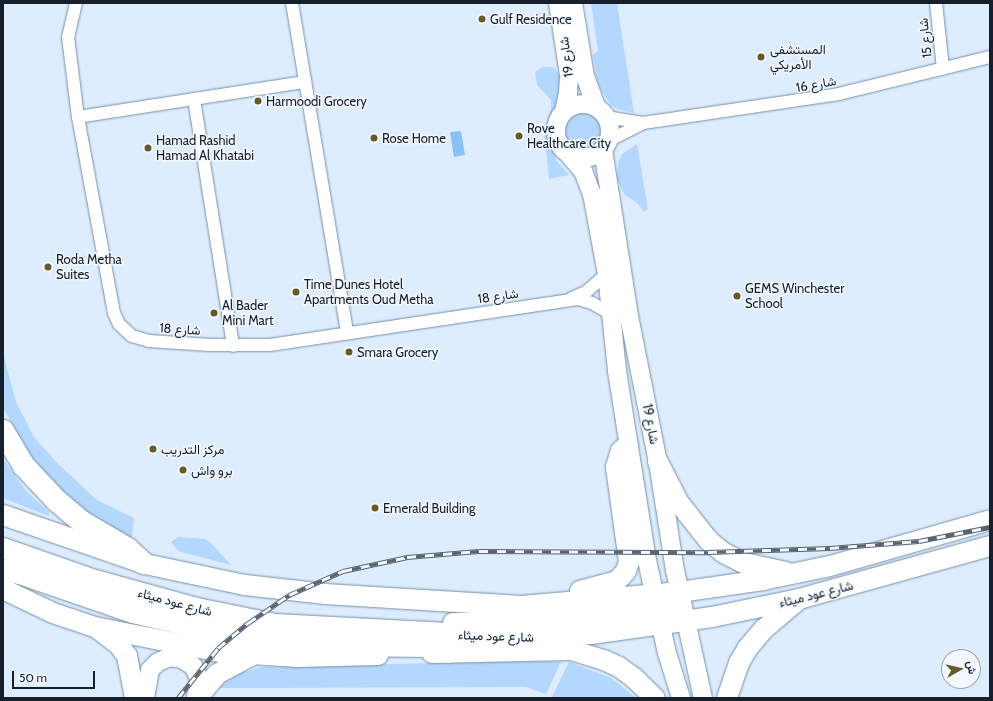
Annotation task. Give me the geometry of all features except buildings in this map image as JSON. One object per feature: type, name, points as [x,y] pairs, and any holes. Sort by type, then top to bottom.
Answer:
[{"type":"highway","points":[[3,431],[24,466],[56,502],[82,522],[128,549],[143,563]]},
{"type":"highway","points":[[3,570],[20,573],[140,614],[249,647],[333,645],[434,646],[448,652]]},
{"type":"main road","name":"شارع 19","points":[[558,3],[569,75],[568,93],[564,112]]},
{"type":"main road","name":"شارع 19","points":[[573,3],[585,76],[601,112]]},
{"type":"main road","points":[[579,104],[601,112],[610,130],[605,146],[588,158],[570,156],[560,146],[555,132],[556,124],[564,112],[579,104]]},
{"type":"main road","name":"شارع 19","points":[[605,146],[629,316],[658,462],[680,592],[703,698]]},
{"type":"main road","name":"شارع 19","points":[[570,156],[577,161],[588,182],[607,274],[628,445],[658,610],[681,698]]},
{"type":"main road","points":[[544,605],[563,594],[610,585],[626,571],[630,552],[616,467],[621,451],[628,445]]},
{"type":"main road","points":[[658,462],[683,509],[709,542],[724,553],[744,563],[796,574]]},
{"type":"main road","name":"شارع عود ميثاء","points":[[3,514],[143,563],[206,578],[284,591],[499,605],[544,605],[658,610],[686,621],[799,599],[990,546]]},
{"type":"main road","name":"شارع عود ميثاء","points":[[3,548],[95,580],[241,618],[300,627],[539,637],[658,610],[680,592],[796,574],[990,520]]},
{"type":"main road","points":[[3,589],[53,613],[95,627],[197,648],[249,647]]},
{"type":"main road","points":[[727,698],[739,663],[747,649],[764,629],[799,599]]},
{"type":"main road","points":[[95,627],[112,638],[127,656],[135,698]]},
{"type":"main road","points":[[197,698],[217,674],[249,647]]},
{"type":"main road","points":[[448,652],[571,650],[588,654],[619,667],[634,678],[655,698]]},
{"type":"main road","points":[[145,698],[150,670],[158,662],[170,658],[182,659],[192,666],[199,678],[197,698]]},
{"type":"street","name":"شارع 18","points":[[76,3],[68,37],[78,117],[114,313],[119,324],[132,336],[140,339],[233,346],[286,343],[569,299],[586,300],[611,314]]},
{"type":"street","points":[[292,3],[346,333]]},
{"type":"street","name":"شارع 15","points":[[936,3],[943,69]]},
{"type":"street","name":"شارع 16","points":[[601,112],[644,123],[803,101],[863,90],[990,57]]},
{"type":"street","points":[[78,117],[305,82]]},
{"type":"street","points":[[194,100],[233,346]]},
{"type":"street","name":"شارع 16","points":[[605,146],[644,123]]},
{"type":"street","name":"شارع 18","points":[[569,299],[586,292],[607,274]]},
{"type":"shaded area","points":[[591,3],[617,3],[634,113],[618,109],[611,105],[598,85],[593,55],[598,51]]},
{"type":"shaded area","points":[[543,67],[552,67],[563,77],[557,115],[549,135],[556,160],[569,175],[549,179],[544,129],[551,109],[551,100],[537,85],[535,72]]},
{"type":"shaded area","points":[[587,112],[594,115],[600,121],[603,132],[602,140],[594,149],[587,152],[579,152],[572,149],[564,140],[563,128],[566,121],[575,113]]},
{"type":"shaded area","points":[[461,131],[465,155],[454,157],[450,132]]},
{"type":"shaded area","points":[[637,144],[648,209],[644,212],[637,203],[624,194],[617,179],[618,163],[622,154]]},
{"type":"shaded area","points":[[3,353],[16,402],[34,437],[57,463],[97,500],[134,518],[132,538],[125,537],[73,504],[36,466],[3,408]]},
{"type":"shaded area","points":[[3,459],[26,491],[49,512],[49,516],[3,498]]},
{"type":"shaded area","points":[[178,537],[205,539],[211,543],[231,565],[178,551],[171,542]]},
{"type":"shaded area","points":[[521,661],[561,662],[546,694],[526,687],[218,688],[238,674],[262,667]]},
{"type":"shaded area","points":[[569,662],[611,678],[636,698],[552,697]]},
{"type":"railway","points":[[178,698],[218,648],[248,623],[289,595],[343,571],[407,557],[479,551],[708,552],[830,548],[919,541],[990,527]]},
{"type":"place","name":"Gulf Residence","points":[[482,19]]},
{"type":"place","name":"المستشفى الأمريكي","points":[[761,57]]},
{"type":"place","name":"Harmoodi Grocery","points":[[258,101]]},
{"type":"place","name":"Rove Healthcare City","points":[[519,136]]},
{"type":"place","name":"Rose Home","points":[[374,138]]},
{"type":"place","name":"Hamad Rashid Hamad Al Khatabi","points":[[148,148]]},
{"type":"place","name":"Roda Metha Suites","points":[[48,267]]},
{"type":"place","name":"Time Dunes Hotel Apartments Oud Metha","points":[[296,292]]},
{"type":"place","name":"GEMS Winchester School","points":[[737,296]]},
{"type":"place","name":"Al Bader Mini Mart","points":[[214,313]]},
{"type":"place","name":"Smara Grocery","points":[[349,352]]},
{"type":"place","name":"مركز التدريب","points":[[153,449]]},
{"type":"place","name":"برو واش","points":[[183,470]]},
{"type":"place","name":"Emerald Building","points":[[375,508]]}]
